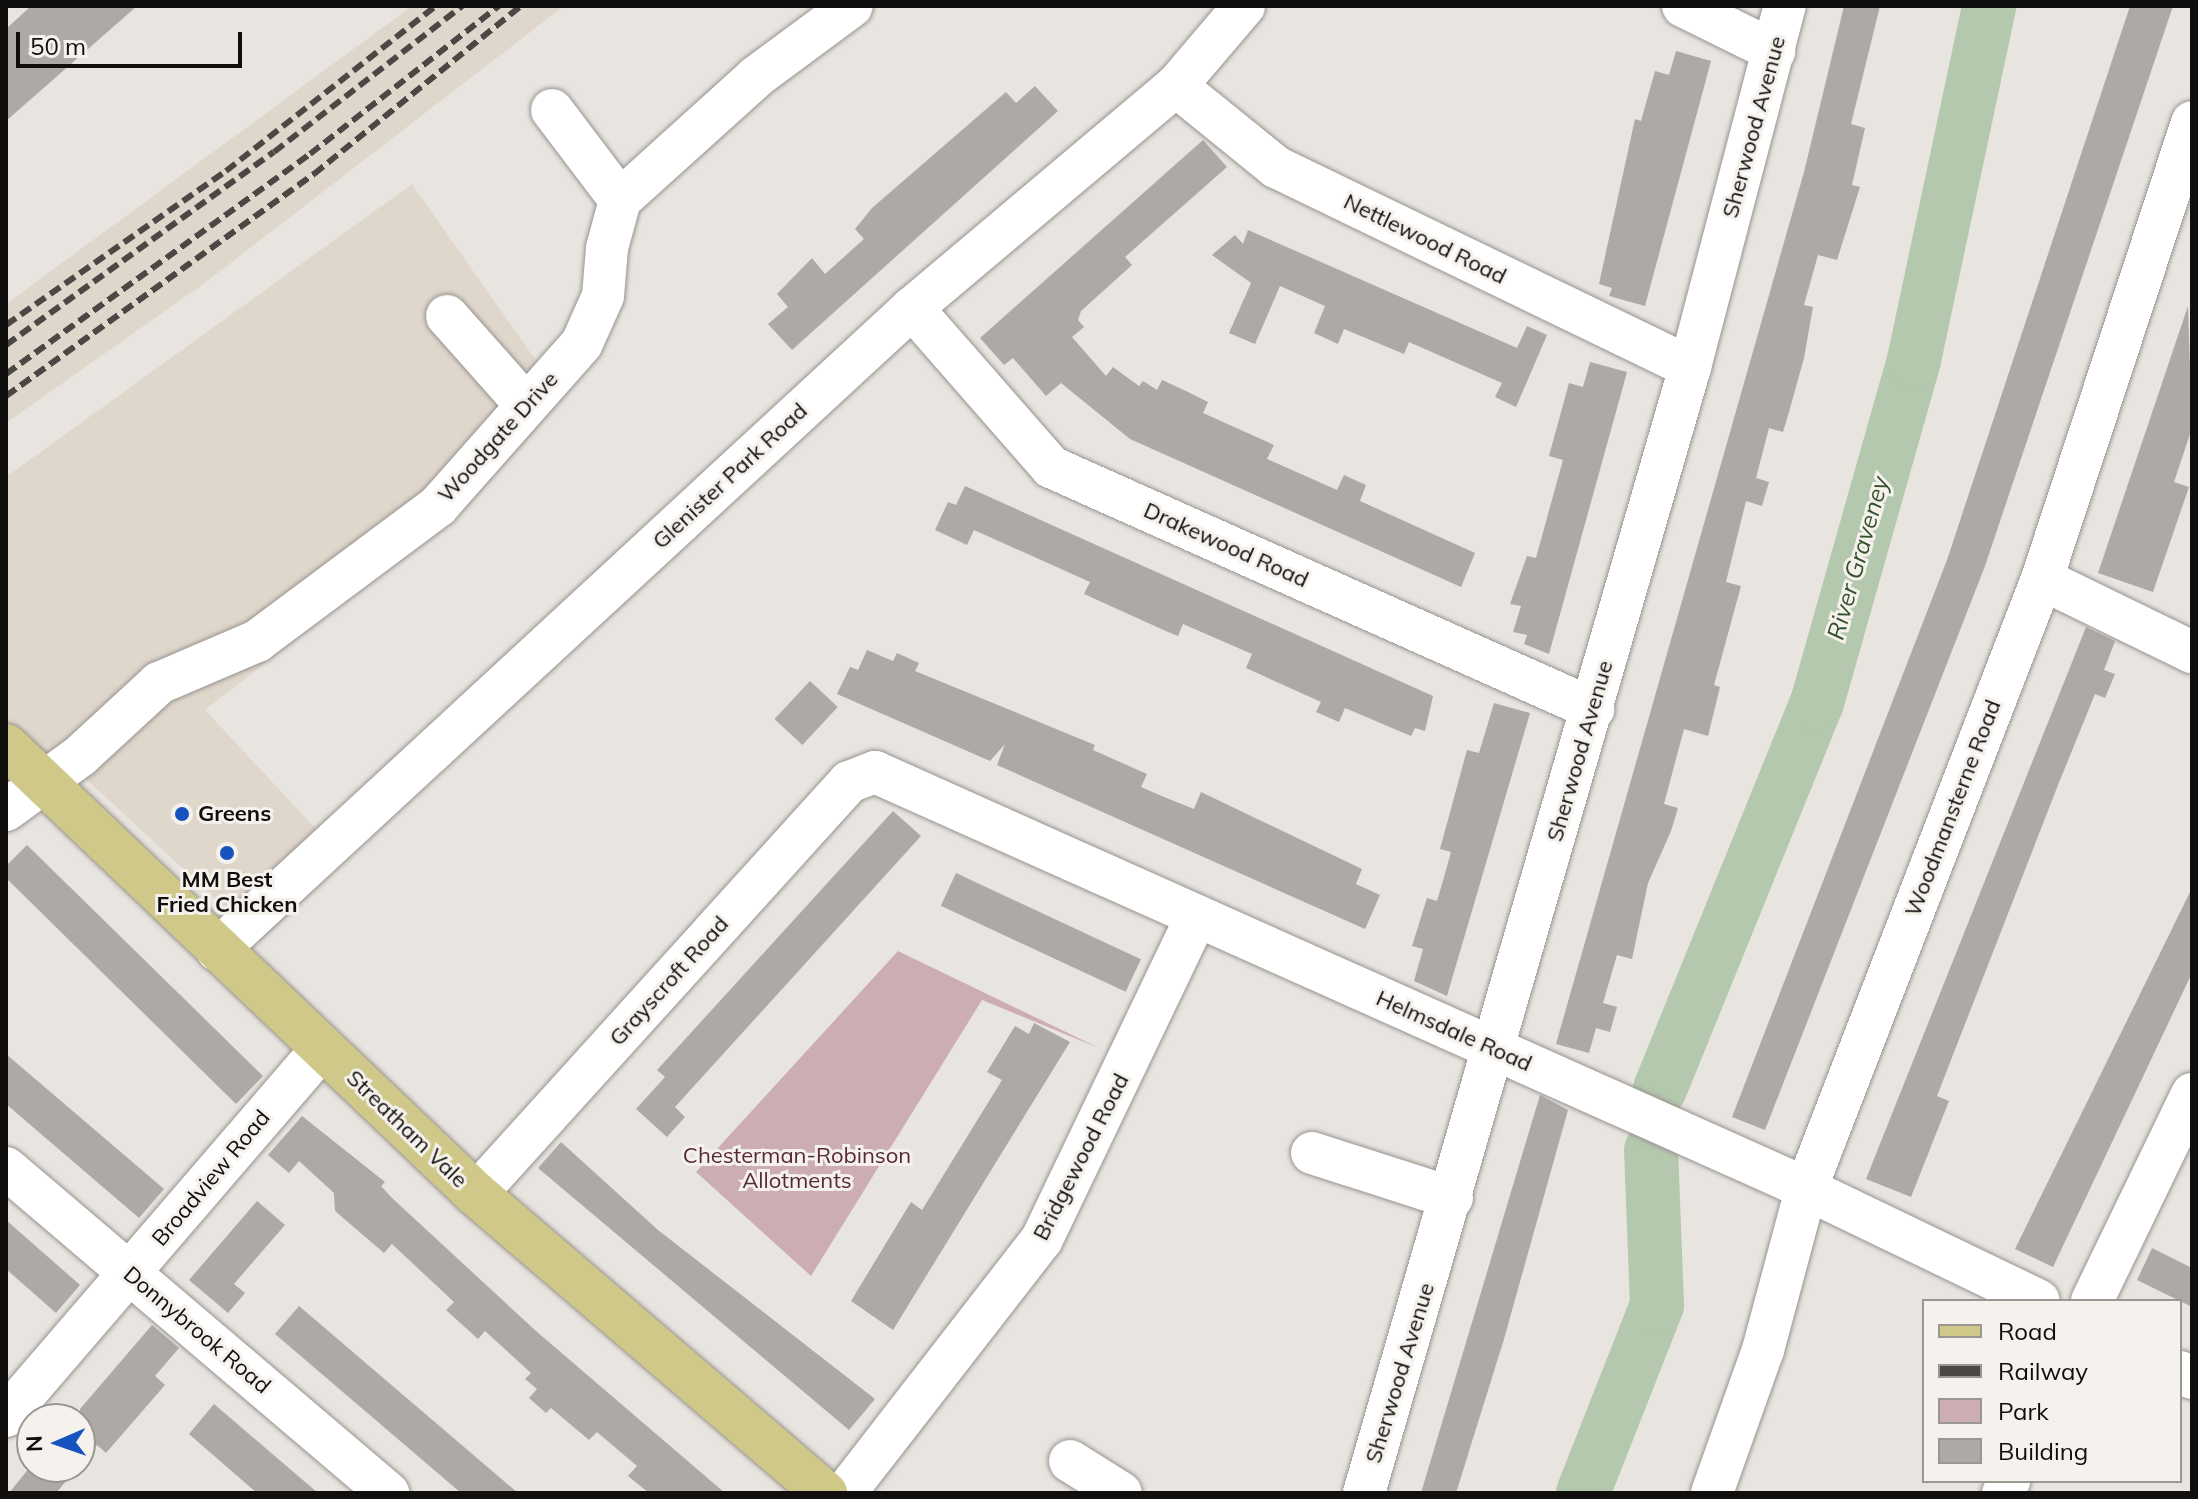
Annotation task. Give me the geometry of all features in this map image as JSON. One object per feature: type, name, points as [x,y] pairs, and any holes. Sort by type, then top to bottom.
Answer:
[{"type":"main road","name":"Streatham Vale","points":[[6,746],[41,783],[476,1194],[825,1492]]},
{"type":"street","points":[[552,110],[620,200],[756,77],[852,6]]},
{"type":"street","name":"Glenister Park Road","points":[[217,950],[912,308],[1176,86],[1244,6]]},
{"type":"street","points":[[1683,6],[1774,51]]},
{"type":"street","name":"Sherwood Avenue","points":[[1364,1493],[1452,1198],[1690,367],[1785,6]]},
{"type":"street","name":"Nettlewood Road","points":[[1176,86],[1276,167],[1690,367]]},
{"type":"street","name":"Woodmansterne Road","points":[[1712,1493],[1763,1350],[1806,1189],[2042,579],[2192,122]]},
{"type":"street","name":"Woodgate Drive","points":[[6,810],[80,756],[159,683],[257,641],[438,506],[582,343],[603,296],[607,248],[620,200]]},
{"type":"street","name":"Drakewood Road","points":[[912,308],[1051,467],[1593,709]]},
{"type":"street","points":[[447,316],[526,405]]},
{"type":"street","points":[[2042,579],[2192,652]]},
{"type":"street","name":"Helmsdale Road","points":[[865,772],[888,776],[1806,1189],[2035,1299]]},
{"type":"street","name":"Grayscroft Road","points":[[476,1194],[849,782],[865,772]]},
{"type":"street","name":"Bridgewood Road","points":[[825,1492],[1042,1239],[1197,916]]},
{"type":"street","name":"Broadview Road","points":[[6,1416],[322,1048]]},
{"type":"street","points":[[2093,1299],[2192,1094]]},
{"type":"street","points":[[1312,1153],[1452,1198]]},
{"type":"street","name":"Donnybrook Road","points":[[6,1168],[388,1493]]},
{"type":"street","points":[[1070,1461],[1121,1493]]},
{"type":"shaded area","points":[[412,6],[564,6],[202,285],[6,423],[6,304]]},
{"type":"shaded area","points":[[412,184],[563,399],[466,508],[205,710],[345,860],[261,941],[59,754],[6,793],[6,477]]},
{"type":"green space","name":"Chesterman-Robinson Allotments","points":[[898,951],[1099,1048],[982,1000],[811,1276],[696,1172]]},
{"type":"building","points":[[31,6],[137,6],[6,121],[6,29]]},
{"type":"building","points":[[1844,6],[1880,6],[1851,124],[1865,128],[1852,185],[1860,187],[1837,260],[1818,255],[1804,305],[1813,307],[1804,358],[1789,412],[1783,432],[1769,428],[1756,478],[1769,482],[1762,506],[1746,501],[1726,582],[1741,586],[1714,685],[1720,687],[1708,736],[1684,729],[1664,804],[1678,808],[1648,883],[1632,959],[1617,955],[1603,1003],[1617,1007],[1610,1032],[1596,1028],[1589,1053],[1556,1044],[1804,172]]},
{"type":"building","points":[[2130,6],[2173,6],[1985,566],[1765,1130],[1732,1117],[1947,560]]},
{"type":"building","points":[[1676,51],[1711,61],[1645,306],[1609,296],[1612,288],[1599,284],[1635,119],[1641,121],[1655,71],[1669,75]]},
{"type":"building","points":[[1035,86],[1058,111],[792,350],[768,324],[788,307],[777,294],[812,258],[825,274],[864,239],[855,229],[872,208],[1006,92],[1016,103]]},
{"type":"building","points":[[1203,140],[1227,167],[1125,257],[1132,265],[1081,311],[1078,320],[1084,327],[1072,337],[1106,376],[1113,367],[1139,386],[1143,381],[1157,390],[1162,380],[1186,391],[1208,402],[1203,413],[1274,445],[1267,459],[1337,490],[1344,475],[1366,485],[1360,501],[1475,553],[1461,587],[1130,439],[1061,383],[1046,396],[1013,358],[1004,365],[980,338]]},
{"type":"building","points":[[1248,230],[1517,348],[1527,326],[1547,335],[1516,407],[1495,397],[1502,383],[1409,342],[1404,354],[1344,329],[1338,344],[1314,333],[1325,306],[1280,286],[1255,344],[1229,333],[1251,283],[1212,255],[1235,235],[1243,244]]},
{"type":"building","points":[[2188,306],[2192,428],[2174,482],[2189,487],[2153,592],[2098,573]]},
{"type":"building","points":[[1590,362],[1627,372],[1549,654],[1524,644],[1527,635],[1513,632],[1521,606],[1510,604],[1527,556],[1536,558],[1563,460],[1549,456],[1569,383],[1583,387]]},
{"type":"building","points":[[965,486],[1433,696],[1425,731],[1415,728],[1411,736],[1345,708],[1339,722],[1316,712],[1321,702],[1246,668],[1252,654],[1183,624],[1178,636],[1168,632],[1084,594],[1090,582],[974,530],[967,545],[935,530],[948,502],[956,505]]},
{"type":"building","points":[[2086,627],[2115,641],[2104,670],[2115,674],[2105,698],[2095,694],[2058,785],[1937,1096],[1949,1101],[1911,1197],[1866,1179]]},
{"type":"building","points":[[867,650],[893,661],[897,653],[919,663],[915,671],[1095,745],[1093,750],[1147,774],[1141,787],[1194,809],[1201,792],[1362,869],[1356,884],[1380,895],[1365,929],[997,765],[1005,744],[990,761],[837,694],[850,667],[858,670]]},
{"type":"building","points":[[810,681],[838,707],[802,745],[775,719]]},
{"type":"building","points":[[1494,703],[1530,713],[1447,996],[1414,981],[1423,949],[1412,946],[1427,898],[1437,901],[1444,877],[1451,852],[1440,849],[1467,750],[1479,753]]},
{"type":"building","points":[[893,811],[921,836],[675,1107],[685,1117],[667,1137],[636,1109],[665,1077],[657,1070]]},
{"type":"building","points":[[27,845],[263,1076],[236,1104],[6,878],[6,866]]},
{"type":"building","points":[[956,873],[1141,959],[1126,992],[941,906]]},
{"type":"building","points":[[2192,888],[2192,973],[2053,1267],[2015,1249]]},
{"type":"building","points":[[1034,1023],[1070,1042],[893,1330],[851,1301],[911,1202],[922,1210],[1002,1080],[987,1072],[1015,1026],[1029,1034]]},
{"type":"building","points":[[6,1054],[164,1189],[139,1218],[6,1104]]},
{"type":"building","points":[[1540,1095],[1568,1110],[1504,1339],[1456,1493],[1421,1493]]},
{"type":"building","points":[[302,1116],[385,1182],[381,1186],[392,1198],[536,1331],[725,1493],[649,1493],[628,1476],[637,1466],[597,1432],[589,1440],[551,1408],[546,1413],[529,1398],[537,1389],[525,1379],[531,1373],[485,1331],[478,1339],[446,1310],[454,1302],[392,1244],[384,1253],[335,1211],[334,1193],[299,1161],[289,1173],[268,1155]]},
{"type":"building","points":[[561,1142],[658,1230],[875,1399],[849,1430],[538,1168]]},
{"type":"building","points":[[257,1201],[285,1225],[234,1284],[245,1293],[228,1313],[189,1280]]},
{"type":"building","points":[[6,1220],[80,1285],[56,1313],[6,1269]]},
{"type":"building","points":[[2152,1248],[2192,1268],[2192,1307],[2182,1302],[2182,1299],[2176,1299],[2137,1280]]},
{"type":"building","points":[[299,1306],[518,1493],[461,1493],[275,1334]]},
{"type":"building","points":[[152,1325],[179,1348],[155,1376],[165,1385],[106,1453],[96,1446],[96,1403],[85,1403]]},
{"type":"building","points":[[214,1404],[318,1493],[257,1493],[189,1434]]},
{"type":"building","points":[[17,1483],[64,1483],[56,1493],[9,1493]]},
{"type":"waterway","name":"River Graveney","points":[[1660,1089],[1817,703],[1914,360],[1989,6]]},
{"type":"waterway","name":"River Graveney","points":[[1583,1493],[1657,1305],[1651,1150]]},
{"type":"railway","points":[[6,325],[226,171],[436,6]]},
{"type":"railway","points":[[6,345],[274,152],[462,6]]},
{"type":"railway","points":[[6,374],[310,154],[499,6]]},
{"type":"railway","points":[[6,396],[314,174],[521,6]]},
{"type":"place","name":"Greens","points":[[182,814]]},
{"type":"place","name":"MM Best Fried Chicken","points":[[227,853]]}]
